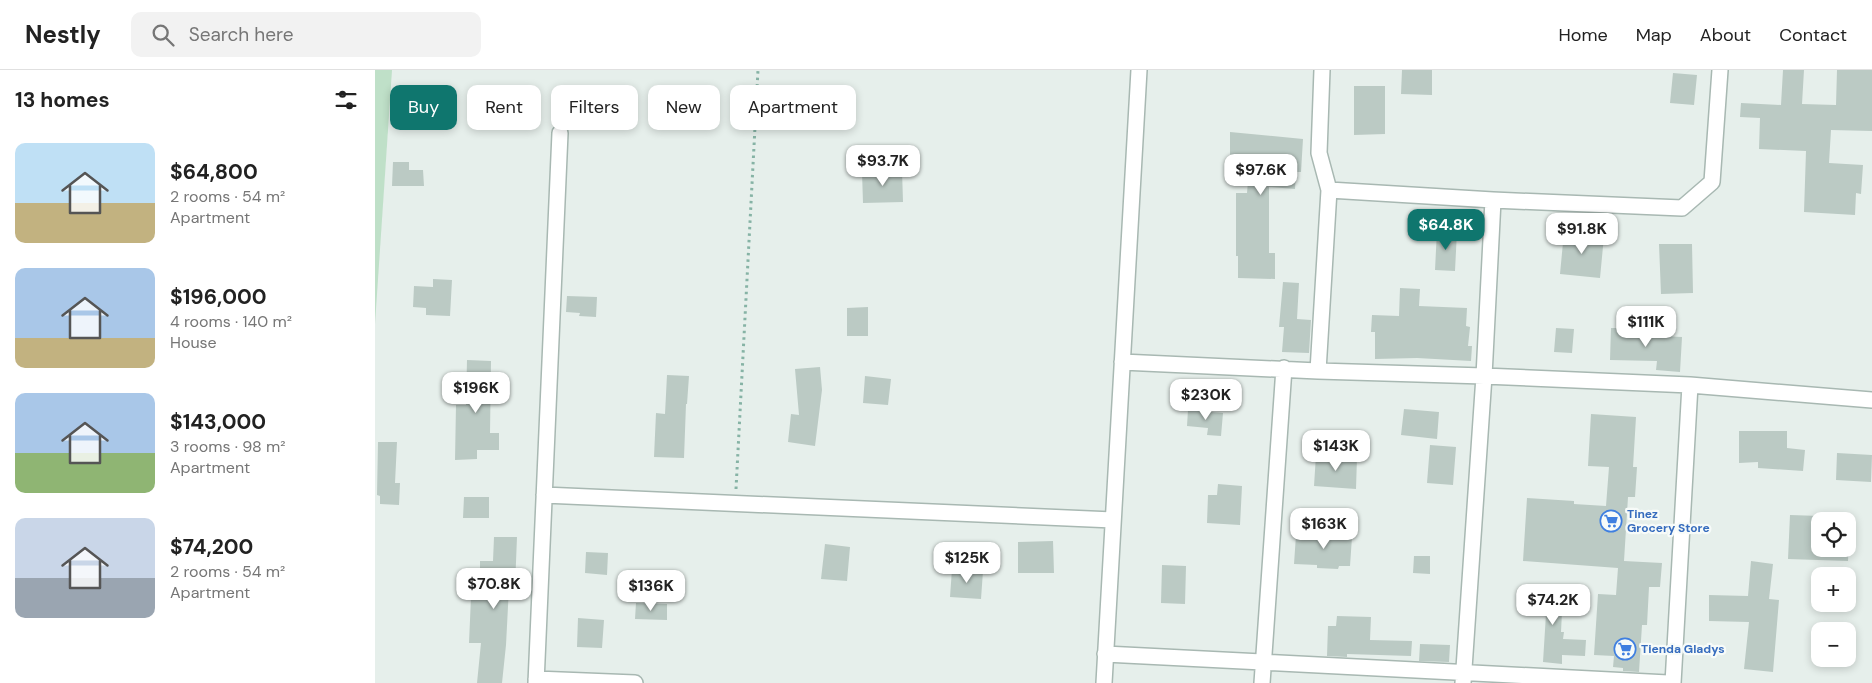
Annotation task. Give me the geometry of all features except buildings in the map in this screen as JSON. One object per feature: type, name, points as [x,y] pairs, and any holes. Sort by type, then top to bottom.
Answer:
[{"type":"street","points":[[1104,683],[1139,70]]},
{"type":"street","points":[[1318,371],[1329,190],[1319,153],[1322,70]]},
{"type":"street","points":[[1329,190],[1493,200],[1682,208],[1712,182],[1720,70]]},
{"type":"street","points":[[560,133],[536,681],[635,683]]},
{"type":"street","points":[[1463,678],[1484,376],[1493,200]]},
{"type":"street","points":[[1122,362],[1690,385],[1872,400]]},
{"type":"street","points":[[1262,683],[1284,368]]},
{"type":"street","points":[[1673,683],[1690,385]]},
{"type":"street","points":[[544,495],[1113,520]]},
{"type":"street","points":[[1105,654],[1263,662],[1463,678],[1668,683]]},
{"type":"path","points":[[736,503],[758,70]]},
{"type":"green space","points":[[375,70],[392,70],[390,85],[375,324]]},
{"type":"place","name":"Tinez Grocery Store","points":[[1611,521]]},
{"type":"place","name":"Tienda Gladys","points":[[1625,649]]}]
